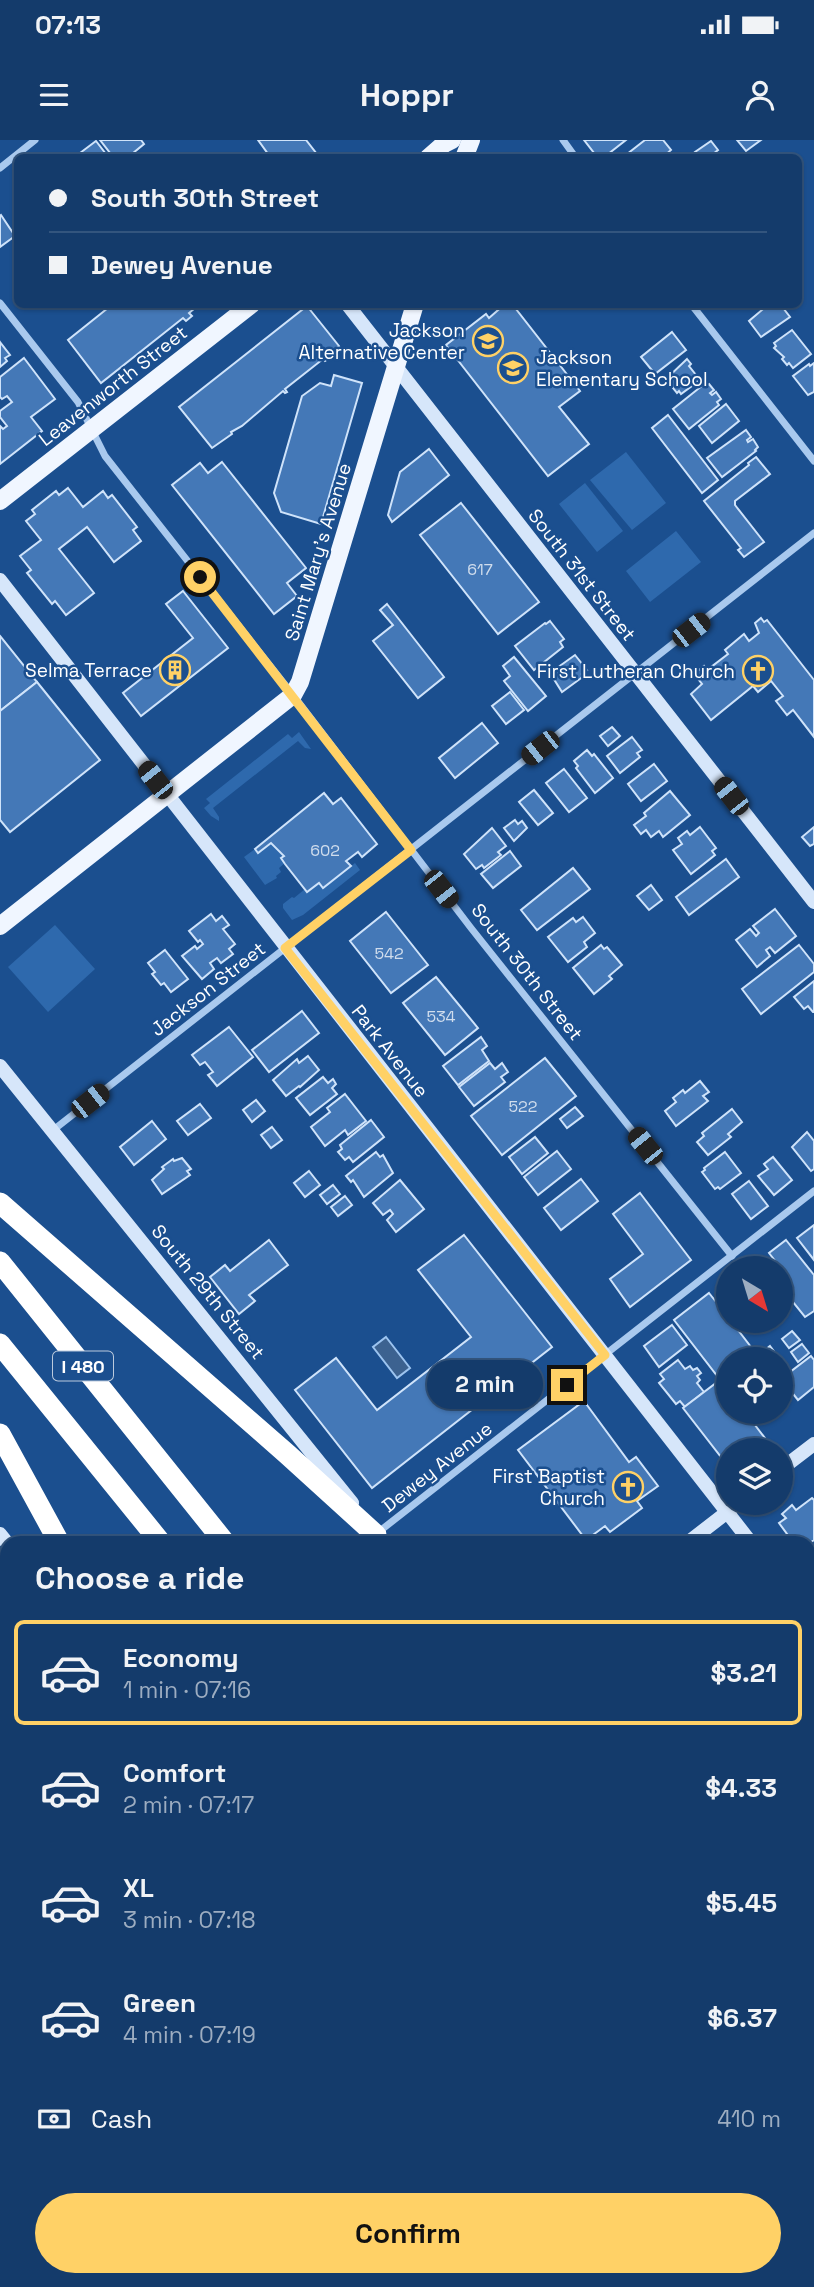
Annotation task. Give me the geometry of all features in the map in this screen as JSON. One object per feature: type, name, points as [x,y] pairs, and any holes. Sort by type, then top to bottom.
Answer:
[{"type":"highway","points":[[0,1203],[196,1373],[376,1536]]},
{"type":"highway","name":"I 480","points":[[0,1262],[220,1536]]},
{"type":"highway","name":"I 480","points":[[0,1344],[156,1536]]},
{"type":"highway","points":[[0,1434],[56,1536]]},
{"type":"main road","name":"Leavenworth Street","points":[[0,501],[247,308]]},
{"type":"main road","name":"Saint Mary's Avenue","points":[[0,926],[293,695],[300,682],[342,550],[414,308]]},
{"type":"street","points":[[18,154],[35,140]]},
{"type":"street","points":[[0,168],[14,157]]},
{"type":"street","name":"South 30th Street","points":[[0,303],[78,402],[105,456],[411,850],[732,1256]]},
{"type":"street","name":"South 31st Street","points":[[350,308],[814,902]]},
{"type":"street","points":[[694,308],[814,461]]},
{"type":"street","name":"Jackson Street","points":[[52,1132],[814,533]]},
{"type":"street","name":"Park Avenue","points":[[0,580],[605,1355],[716,1488]]},
{"type":"street","name":"South 29th Street","points":[[0,1066],[249,1377],[315,1455],[377,1536]]},
{"type":"street","name":"Dewey Avenue","points":[[732,1256],[814,1191]]},
{"type":"street","name":"Dewey Avenue","points":[[383,1536],[716,1268]]},
{"type":"street","points":[[793,1461],[814,1444]]},
{"type":"street","points":[[696,1536],[724,1515]]},
{"type":"street","name":"Park Avenue","points":[[737,1515],[748,1536]]},
{"type":"shaded area","points":[[626,452],[666,503],[632,530],[590,480]]},
{"type":"shaded area","points":[[585,483],[623,531],[597,552],[559,504]]},
{"type":"shaded area","points":[[676,531],[701,562],[650,602],[626,571]]},
{"type":"shaded area","points":[[299,732],[311,749],[305,748],[298,741],[213,808],[219,821],[204,808],[210,803],[206,799],[288,734],[292,738]]},
{"type":"shaded area","points":[[271,843],[284,856],[281,858],[285,863],[279,868],[281,872],[277,878],[265,885],[244,857],[255,849],[258,853]]},
{"type":"shaded area","points":[[355,863],[360,870],[303,915],[292,920],[283,904],[305,889],[308,892],[319,883],[324,888]]},
{"type":"shaded area","points":[[55,925],[95,969],[48,1012],[8,967]]},
{"type":"shaded area","points":[[386,1337],[410,1368],[397,1378],[373,1347]]},
{"type":"building","points":[[100,140],[141,140],[144,144],[132,154],[111,154]]},
{"type":"building","points":[[258,140],[306,140],[317,154],[268,154]]},
{"type":"building","points":[[584,140],[626,140],[608,154],[595,154]]},
{"type":"building","points":[[645,140],[663,140],[671,150],[666,154],[627,154]]},
{"type":"building","points":[[737,140],[761,140],[746,151]]},
{"type":"building","points":[[96,141],[106,154],[79,154]]},
{"type":"building","points":[[711,141],[718,150],[713,154],[695,152]]},
{"type":"building","points":[[0,216],[14,237],[0,247]]},
{"type":"building","points":[[108,308],[195,308],[189,313],[192,316],[186,321],[183,318],[101,383],[68,340]]},
{"type":"building","points":[[304,308],[309,308],[339,346],[326,357],[328,359],[323,359],[285,389],[287,392],[283,391],[212,448],[179,407]]},
{"type":"building","name":"Jackson Elementary School","points":[[500,308],[515,308],[580,391],[559,407],[589,444],[548,476],[446,345],[486,314],[489,318]]},
{"type":"building","points":[[764,308],[783,308],[790,317],[761,337],[749,321]]},
{"type":"building","points":[[792,330],[811,354],[793,368],[789,363],[787,365],[782,359],[784,357],[774,348],[774,343]]},
{"type":"building","points":[[672,332],[686,350],[655,374],[641,357]]},
{"type":"building","points":[[0,342],[10,355],[0,367]]},
{"type":"building","points":[[24,358],[55,399],[31,417],[42,431],[0,464],[0,426],[3,429],[7,426],[0,417],[0,411],[12,402],[7,396],[2,399],[0,397],[0,377]]},
{"type":"building","points":[[687,359],[700,380],[681,394],[679,391],[677,393],[666,379]]},
{"type":"building","points":[[814,363],[814,392],[808,395],[793,376]]},
{"type":"building","points":[[334,375],[362,383],[321,524],[281,512],[274,493],[302,396],[320,383],[331,386]]},
{"type":"building","points":[[709,384],[714,390],[710,393],[712,395],[716,392],[721,399],[717,402],[719,405],[689,429],[673,409],[703,385],[705,387]]},
{"type":"building","points":[[726,404],[739,421],[712,443],[699,426]]},
{"type":"building","points":[[668,415],[718,480],[702,493],[652,428]]},
{"type":"building","points":[[746,430],[751,437],[748,442],[753,439],[758,447],[756,451],[722,477],[707,458]]},
{"type":"building","points":[[429,449],[449,475],[392,522],[388,515],[400,472]]},
{"type":"building","points":[[756,457],[770,474],[735,501],[735,505],[764,542],[744,557],[738,550],[741,548],[704,501]]},
{"type":"building","points":[[222,462],[306,568],[287,583],[297,596],[274,614],[172,485],[200,463],[208,473]]},
{"type":"building","points":[[68,488],[83,507],[103,491],[108,498],[112,495],[137,527],[133,530],[141,541],[114,562],[87,527],[59,549],[94,593],[66,615],[55,601],[52,604],[27,573],[31,570],[20,556],[41,540],[26,521],[35,514],[32,510],[56,491],[59,495]]},
{"type":"building","points":[[461,503],[539,602],[498,634],[420,535]]},
{"type":"building","name":"Selma Terrace","points":[[183,591],[228,648],[141,716],[123,693],[193,638],[166,604]]},
{"type":"building","points":[[387,604],[444,677],[418,698],[373,641],[393,625],[380,610]]},
{"type":"building","points":[[761,618],[764,622],[767,620],[814,680],[814,737],[793,710],[787,715],[776,701],[783,696],[771,681],[758,692],[753,686],[711,720],[691,694],[702,684],[694,674],[704,666],[707,670],[728,654],[725,650],[744,634],[749,641],[759,633],[755,623]]},
{"type":"building","points":[[550,621],[564,639],[560,642],[563,647],[534,670],[515,646]]},
{"type":"building","points":[[0,636],[37,682],[0,711]]},
{"type":"building","points":[[575,655],[587,670],[582,674],[584,676],[562,692],[550,673]]},
{"type":"building","points":[[514,657],[546,696],[528,711],[504,681],[510,676],[503,666]]},
{"type":"building","points":[[37,682],[100,760],[10,832],[0,820],[0,711]]},
{"type":"building","points":[[510,692],[524,710],[506,724],[492,706]]},
{"type":"building","points":[[482,723],[498,743],[455,778],[439,758]]},
{"type":"building","points":[[612,727],[620,736],[608,746],[600,736]]},
{"type":"building","points":[[632,737],[642,750],[637,753],[640,757],[620,773],[607,756]]},
{"type":"building","points":[[587,750],[592,756],[594,754],[613,778],[595,793],[576,768],[578,766],[574,761]]},
{"type":"building","points":[[654,764],[667,781],[641,801],[628,784]]},
{"type":"building","points":[[564,769],[587,798],[569,812],[546,783]]},
{"type":"building","points":[[534,790],[553,813],[538,825],[519,802]]},
{"type":"building","points":[[670,791],[690,815],[663,837],[659,831],[651,837],[646,830],[641,834],[634,825]]},
{"type":"building","points":[[324,793],[333,804],[341,798],[377,844],[362,857],[358,852],[346,861],[351,866],[323,888],[319,883],[307,892],[281,858],[284,856],[271,843],[258,853],[255,849]]},
{"type":"building","points":[[515,820],[518,824],[522,821],[527,828],[514,841],[504,828]]},
{"type":"building","points":[[700,827],[716,848],[712,851],[715,855],[691,874],[673,850],[682,844],[678,838],[687,831],[690,835]]},
{"type":"building","points":[[814,827],[814,844],[810,846],[802,837]]},
{"type":"building","points":[[492,828],[506,846],[498,852],[501,855],[484,868],[482,865],[476,869],[464,854]]},
{"type":"building","points":[[510,851],[521,866],[493,888],[481,874]]},
{"type":"building","points":[[726,859],[739,877],[689,915],[676,897]]},
{"type":"building","points":[[573,868],[590,889],[537,930],[521,910]]},
{"type":"building","points":[[651,885],[662,900],[649,910],[637,896]]},
{"type":"building","points":[[775,909],[796,936],[775,953],[770,947],[766,950],[770,956],[757,967],[736,940],[750,929],[756,936],[759,933],[753,926]]},
{"type":"building","points":[[386,912],[428,965],[391,993],[350,941]]},
{"type":"building","points":[[211,914],[216,921],[222,916],[229,925],[223,929],[235,944],[229,949],[233,954],[221,963],[217,958],[210,963],[214,969],[202,979],[182,956],[195,946],[197,949],[203,944],[189,931]]},
{"type":"building","points":[[583,917],[595,933],[584,942],[587,947],[568,962],[548,937],[573,918],[576,922]]},
{"type":"building","points":[[601,945],[604,949],[607,947],[622,965],[609,976],[612,979],[594,994],[573,968]]},
{"type":"building","points":[[799,945],[814,964],[814,972],[761,1014],[742,989]]},
{"type":"building","points":[[165,950],[188,979],[171,992],[152,974],[155,972],[148,963]]},
{"type":"building","points":[[436,977],[478,1028],[445,1055],[403,1003]]},
{"type":"building","points":[[814,981],[813,1012],[808,1006],[804,1009],[794,997]]},
{"type":"building","points":[[302,1011],[319,1033],[269,1072],[252,1050]]},
{"type":"building","points":[[229,1027],[253,1057],[217,1086],[208,1075],[213,1072],[205,1062],[200,1065],[192,1055]]},
{"type":"building","points":[[481,1037],[487,1046],[482,1050],[489,1061],[458,1085],[443,1066]]},
{"type":"building","points":[[308,1056],[319,1070],[286,1096],[273,1080],[297,1059],[299,1063]]},
{"type":"building","points":[[545,1058],[576,1096],[502,1155],[471,1116]]},
{"type":"building","points":[[490,1063],[495,1069],[502,1063],[508,1072],[501,1077],[505,1082],[474,1106],[459,1087]]},
{"type":"building","points":[[323,1077],[328,1083],[333,1079],[336,1084],[332,1088],[337,1094],[310,1115],[296,1098]]},
{"type":"building","points":[[700,1081],[709,1092],[703,1096],[708,1101],[676,1126],[665,1111],[676,1102],[673,1098],[683,1090],[685,1093]]},
{"type":"building","points":[[345,1094],[366,1121],[348,1135],[345,1130],[325,1146],[311,1127],[330,1112],[327,1108]]},
{"type":"building","points":[[256,1100],[265,1111],[252,1122],[243,1110]]},
{"type":"building","points":[[200,1104],[211,1118],[188,1135],[177,1121]]},
{"type":"building","points":[[575,1107],[583,1116],[567,1128],[560,1119]]},
{"type":"building","points":[[732,1109],[742,1122],[728,1134],[731,1137],[708,1155],[697,1142],[704,1136],[702,1133]]},
{"type":"building","points":[[371,1120],[384,1137],[353,1162],[349,1157],[345,1160],[338,1152],[342,1149],[340,1145]]},
{"type":"building","points":[[152,1121],[166,1139],[134,1165],[120,1147]]},
{"type":"building","points":[[272,1127],[282,1140],[271,1148],[261,1135]]},
{"type":"building","points":[[807,1132],[814,1141],[814,1169],[811,1171],[792,1147]]},
{"type":"building","points":[[535,1137],[548,1153],[522,1174],[509,1157]]},
{"type":"building","points":[[557,1151],[571,1169],[538,1195],[524,1177]]},
{"type":"building","points":[[376,1152],[380,1157],[383,1155],[393,1173],[364,1197],[353,1180],[351,1182],[346,1176]]},
{"type":"building","points":[[725,1152],[741,1173],[720,1189],[715,1189],[702,1172]]},
{"type":"building","points":[[773,1157],[792,1180],[774,1195],[758,1176],[768,1169],[764,1164]]},
{"type":"building","points":[[182,1158],[191,1169],[187,1171],[190,1175],[162,1194],[152,1180],[164,1169],[162,1167],[173,1159]]},
{"type":"building","points":[[309,1171],[320,1185],[305,1197],[294,1183]]},
{"type":"building","points":[[581,1179],[598,1201],[561,1230],[544,1208]]},
{"type":"building","points":[[400,1180],[424,1209],[396,1232],[387,1220],[393,1214],[390,1210],[383,1215],[373,1203]]},
{"type":"building","points":[[749,1181],[768,1206],[751,1219],[732,1194]]},
{"type":"building","points":[[333,1185],[340,1194],[327,1204],[320,1195]]},
{"type":"building","points":[[640,1193],[691,1260],[630,1307],[610,1279],[643,1254],[613,1214]]},
{"type":"building","points":[[345,1196],[352,1205],[338,1216],[331,1207]]},
{"type":"building","points":[[814,1225],[814,1260],[797,1238]]},
{"type":"building","points":[[464,1235],[552,1347],[372,1488],[295,1390],[336,1358],[377,1410],[471,1337],[418,1270]]},
{"type":"building","points":[[269,1240],[288,1265],[249,1295],[255,1301],[239,1314],[210,1277],[225,1265],[230,1271]]},
{"type":"building","points":[[786,1240],[814,1275],[814,1311],[805,1317],[793,1302],[793,1256],[771,1256],[769,1253]]},
{"type":"building","points":[[709,1293],[716,1302],[716,1334],[741,1334],[751,1347],[716,1347],[716,1374],[674,1320]]},
{"type":"building","points":[[672,1325],[687,1345],[659,1367],[644,1346]]},
{"type":"building","points":[[793,1332],[800,1340],[788,1347],[782,1339]]},
{"type":"building","points":[[802,1344],[809,1353],[798,1362],[793,1351]]},
{"type":"building","points":[[811,1356],[814,1360],[814,1387],[798,1400],[793,1394],[793,1370]]},
{"type":"building","points":[[678,1360],[685,1369],[690,1366],[693,1370],[697,1368],[701,1373],[697,1376],[700,1380],[697,1383],[704,1392],[685,1407],[680,1401],[676,1404],[659,1383],[664,1379],[660,1374]]},
{"type":"building","points":[[716,1383],[716,1424],[754,1424],[765,1438],[716,1438],[716,1451],[683,1408]]},
{"type":"building","points":[[584,1401],[629,1462],[636,1457],[658,1486],[637,1501],[642,1508],[610,1532],[605,1526],[591,1536],[583,1536],[518,1450]]},
{"type":"building","points":[[812,1498],[814,1500],[814,1536],[785,1536],[787,1534],[779,1523],[786,1518],[783,1515],[793,1515],[793,1506],[796,1510]]},
{"type":"place","name":"Jackson Alternative Center","points":[[488,341]]},
{"type":"place","name":"Jackson Elementary School","points":[[513,368]]},
{"type":"place","name":"Selma Terrace","points":[[175,670]]},
{"type":"place","name":"First Lutheran Church","points":[[758,671]]},
{"type":"place","name":"First Baptist Church","points":[[628,1487]]},
{"type":"route","points":[[200,577],[411,850],[285,948],[605,1355],[567,1385]]}]
